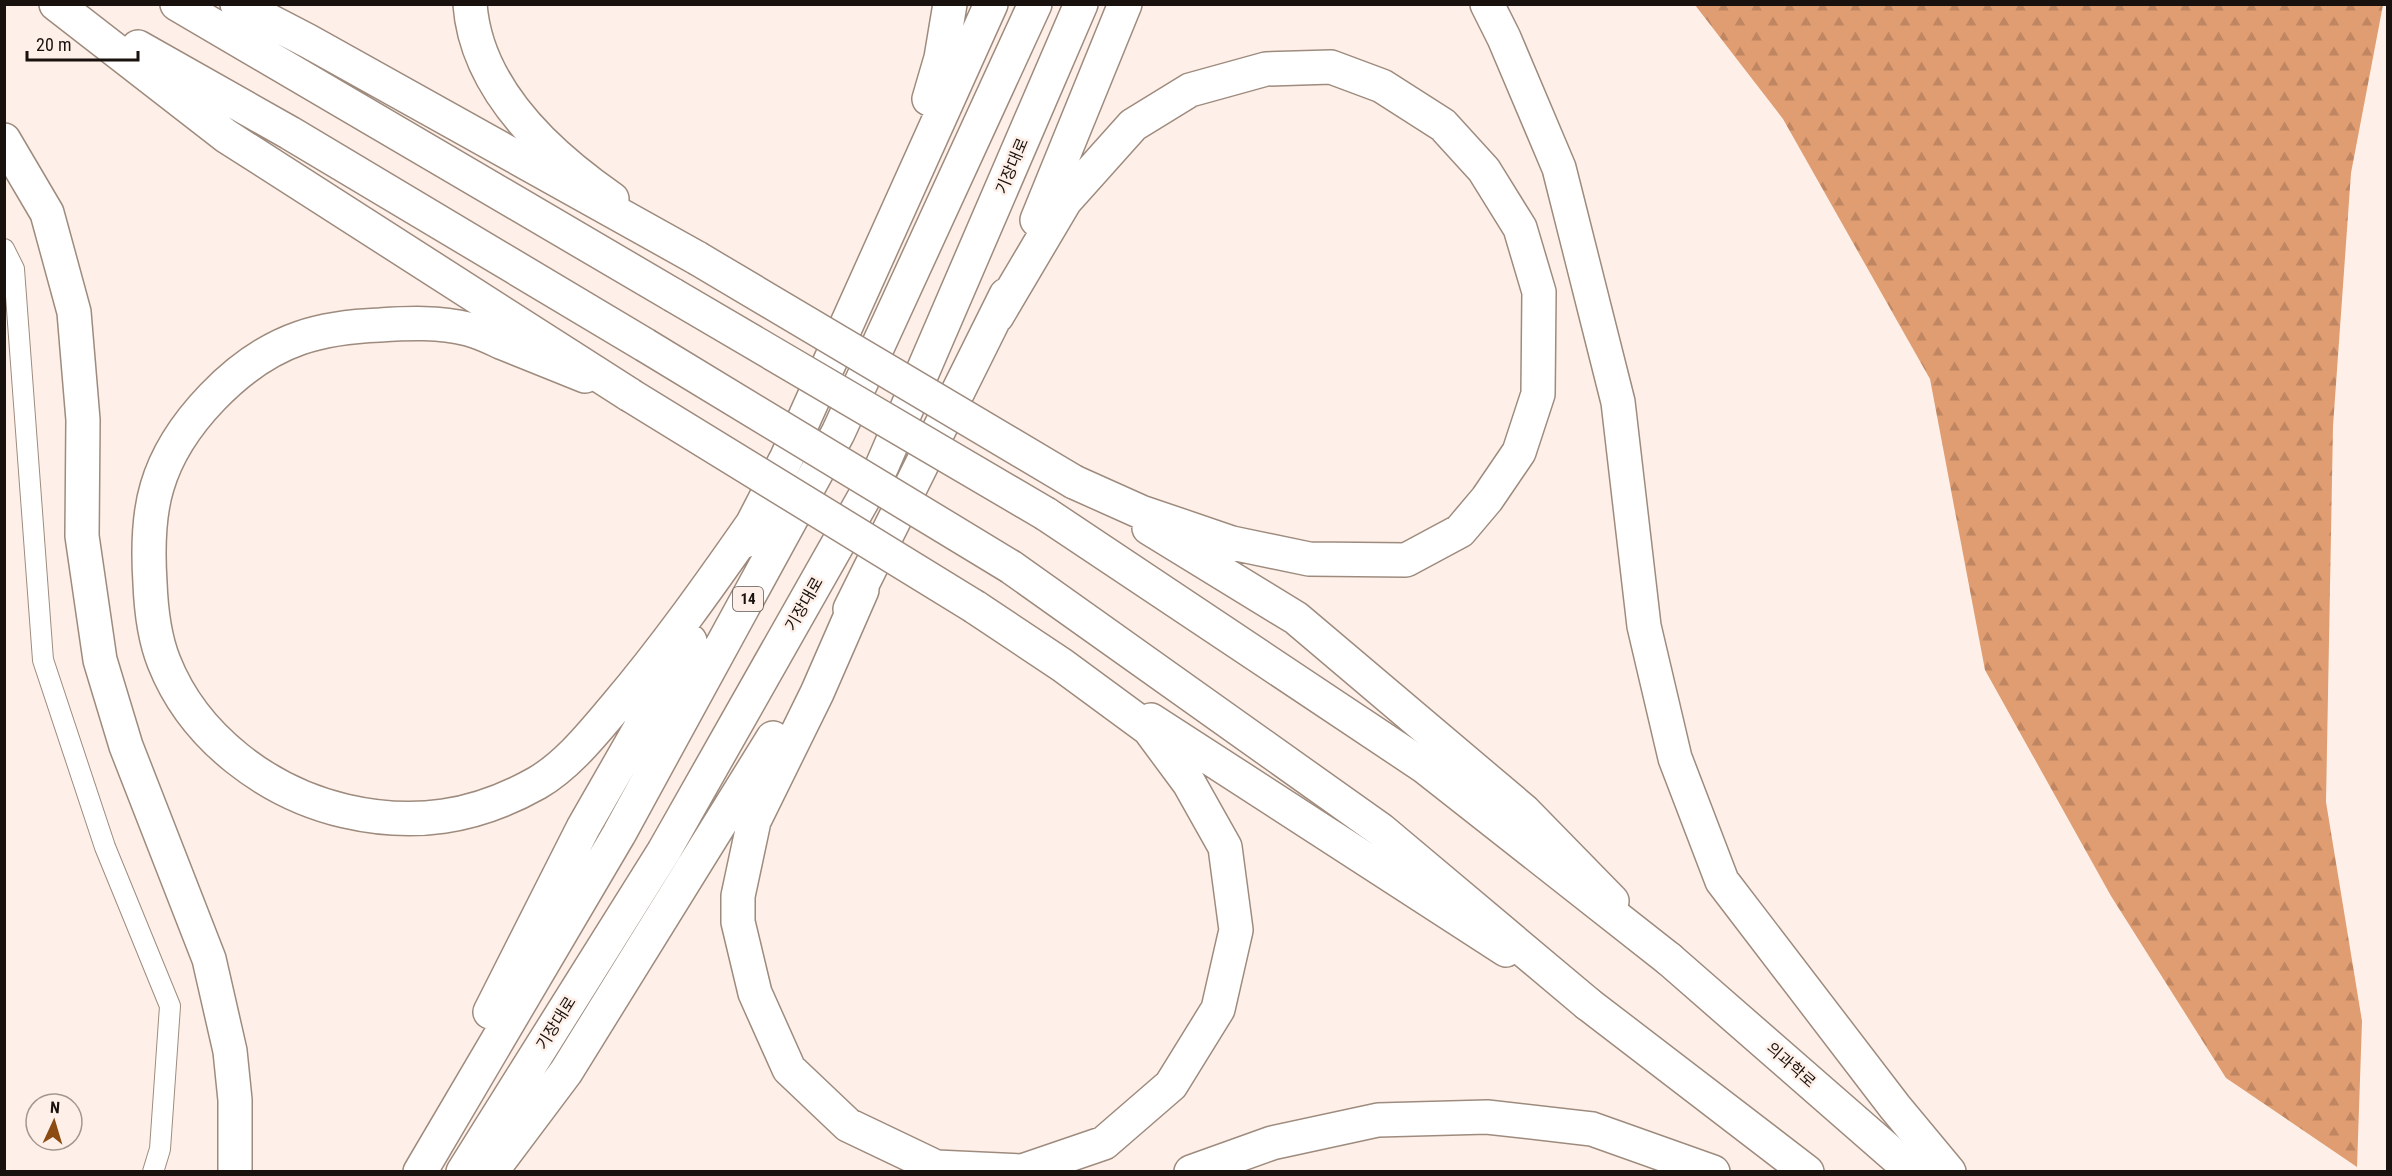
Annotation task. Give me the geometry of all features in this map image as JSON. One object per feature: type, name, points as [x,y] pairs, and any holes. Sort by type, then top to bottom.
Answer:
[{"type":"main road","points":[[56,4],[226,136],[630,395],[975,608],[1302,816],[1588,1004]]},
{"type":"main road","points":[[64,4],[290,134],[645,345],[1011,567],[1381,830],[1588,1004],[1807,1172]]},
{"type":"main road","points":[[177,4],[1046,514],[1425,767],[1669,959]]},
{"type":"main road","points":[[237,4],[308,41],[697,258],[1074,482],[1296,618],[1524,811],[1669,959]]},
{"type":"main road","points":[[470,4],[472,24],[496,86],[526,125],[587,181],[697,258]]},
{"type":"main road","points":[[897,213],[941,58],[950,4]]},
{"type":"main road","points":[[410,1172],[584,828],[717,593],[786,457],[991,4]]},
{"type":"main road","name":"14","points":[[420,1172],[620,834],[838,433],[1035,4]]},
{"type":"main road","name":"기장대로","points":[[463,1172],[664,850],[882,466],[1081,4]]},
{"type":"main road","points":[[975,608],[1062,665],[1149,729],[1189,783],[1225,847],[1236,930],[1218,1009],[1171,1085],[1104,1143],[1022,1171],[936,1167],[848,1125],[789,1069],[755,993],[738,922],[738,905],[754,821],[817,693],[862,590],[997,316],[1125,4]]},
{"type":"main road","points":[[1487,4],[1504,38],[1559,168],[1584,261],[1618,402],[1644,626],[1675,758],[1722,881],[1895,1107],[1948,1172]]},
{"type":"main road","points":[[997,316],[1065,201],[1133,125],[1190,90],[1266,69],[1332,67],[1382,86],[1443,124],[1484,170],[1520,228],[1539,292],[1538,394],[1519,452],[1488,499],[1460,531],[1406,560],[1309,558],[1232,543],[1141,512],[1074,482]]},
{"type":"main road","points":[[4,140],[47,213],[74,312],[83,420],[82,536],[100,660],[126,746],[209,959],[230,1051],[235,1100],[235,1172]]},
{"type":"main road","points":[[630,395],[470,329],[422,323],[352,326],[299,338],[258,360],[212,396],[176,442],[156,488],[148,553],[151,612],[164,662],[186,703],[219,742],[255,772],[293,795],[375,818],[449,817],[490,804],[539,782],[585,742],[666,645],[753,523]]},
{"type":"main road","points":[[491,1172],[566,1072],[739,795],[862,590]]},
{"type":"main road","name":"의과학로","points":[[1669,959],[1914,1172]]},
{"type":"main road","points":[[1191,1172],[1272,1143],[1378,1120],[1487,1118],[1592,1129],[1713,1172]]},
{"type":"lane","points":[[4,249],[14,268],[43,660],[105,847],[170,1006],[160,1149],[153,1172]]},
{"type":"green space","points":[[1695,5],[2383,5],[2351,173],[2333,426],[2326,802],[2362,1021],[2357,1167],[2226,1078],[2111,896],[1985,670],[1930,379],[1783,119]]}]
